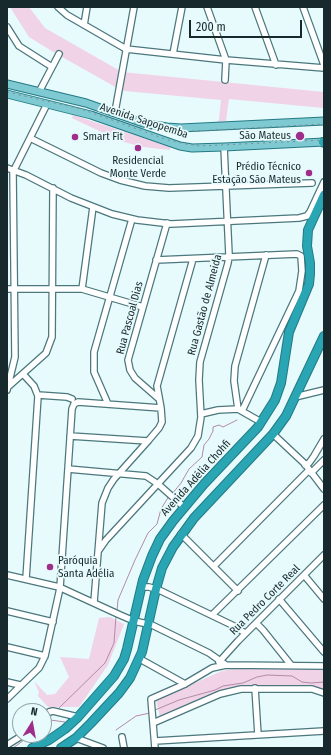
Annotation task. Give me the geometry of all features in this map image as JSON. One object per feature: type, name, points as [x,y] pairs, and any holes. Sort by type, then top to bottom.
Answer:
[{"type":"highway","name":"Avenida Adélia Chohfi","points":[[61,748],[76,738],[119,693],[130,678],[140,658],[141,587],[147,568],[160,539],[184,507],[261,422],[270,410],[278,393],[289,332],[309,284],[310,263],[307,237],[310,223],[324,195]]},
{"type":"highway","name":"Avenida Adélia Chohfi","points":[[32,748],[49,740],[65,729],[78,717],[109,682],[119,668],[156,589],[162,568],[181,534],[194,518],[273,434],[286,416],[324,336]]},
{"type":"main road","name":"Avenida Sapopemba","points":[[8,84],[115,112],[148,124],[174,128],[324,121]]},
{"type":"main road","points":[[8,84],[10,90],[8,96]]},
{"type":"main road","points":[[8,96],[21,91],[31,90]]},
{"type":"main road","name":"Avenida Sapopemba","points":[[8,96],[93,116],[175,145],[192,148],[324,142]]},
{"type":"main road","points":[[47,104],[58,99],[73,100]]},
{"type":"main road","points":[[93,116],[110,118],[114,116],[115,112]]},
{"type":"street","points":[[58,7],[67,15],[126,49],[276,65],[324,67],[303,7]]},
{"type":"street","points":[[84,25],[87,7]]},
{"type":"street","points":[[115,112],[133,7]]},
{"type":"street","points":[[173,54],[182,7]]},
{"type":"street","points":[[207,7],[226,60],[225,80]]},
{"type":"street","points":[[255,7],[276,65]]},
{"type":"street","points":[[7,27],[19,46],[52,67]]},
{"type":"street","points":[[39,92],[59,54]]},
{"type":"street","points":[[7,388],[15,357],[14,170],[47,104]]},
{"type":"street","points":[[30,138],[101,173],[139,185],[169,188],[312,183]]},
{"type":"street","name":"Rua Gastão de Almeida","points":[[99,550],[106,540],[194,445],[198,436],[202,414],[199,380],[200,362],[229,257],[224,147]]},
{"type":"street","points":[[7,168],[93,207],[112,214],[132,219],[167,223],[299,218],[307,216],[324,182]]},
{"type":"street","points":[[7,388],[46,353],[51,343],[53,188]]},
{"type":"street","points":[[82,289],[93,207]]},
{"type":"street","points":[[108,404],[94,372],[93,358],[99,331],[132,219]]},
{"type":"street","name":"Rua Pascoal Dias","points":[[159,399],[135,378],[128,365],[130,352],[167,223]]},
{"type":"street","points":[[156,260],[297,254],[301,256],[302,280],[299,291],[240,410]]},
{"type":"street","points":[[240,410],[234,381],[235,366],[266,255]]},
{"type":"street","points":[[94,602],[102,503],[108,488],[119,473],[148,441],[162,422],[157,386],[158,380],[193,259]]},
{"type":"street","points":[[7,289],[82,289],[143,307]]},
{"type":"street","points":[[23,374],[34,386],[38,395],[26,579]]},
{"type":"street","points":[[295,397],[324,390]]},
{"type":"street","points":[[38,395],[67,397],[72,399]]},
{"type":"street","points":[[7,698],[39,668],[44,661],[60,588],[72,409],[74,404],[78,402],[161,408]]},
{"type":"street","points":[[202,414],[218,410],[240,410],[261,422]]},
{"type":"street","points":[[273,434],[305,465],[324,489]]},
{"type":"street","points":[[70,436],[148,441]]},
{"type":"street","points":[[305,465],[309,463],[324,439]]},
{"type":"street","points":[[214,566],[324,460]]},
{"type":"street","points":[[68,469],[146,476],[158,484],[184,507]]},
{"type":"street","points":[[212,615],[238,591],[324,504]]},
{"type":"street","points":[[181,534],[238,591]]},
{"type":"street","name":"Rua Pedro Corte Real","points":[[212,668],[245,633],[324,555]]},
{"type":"street","points":[[7,575],[60,588],[120,615],[141,622],[220,660],[226,665]]},
{"type":"street","points":[[304,575],[324,599]]},
{"type":"street","points":[[141,587],[156,589],[212,615],[245,633]]},
{"type":"street","points":[[279,599],[324,652]]},
{"type":"street","points":[[7,611],[52,622]]},
{"type":"street","points":[[256,623],[292,666]]},
{"type":"street","points":[[7,647],[45,656]]},
{"type":"street","points":[[140,658],[185,684]]},
{"type":"street","points":[[155,748],[151,705],[153,698],[185,684],[212,668],[226,665],[324,666]]},
{"type":"street","points":[[7,682],[20,685]]},
{"type":"street","points":[[255,688],[258,735]]},
{"type":"street","points":[[152,721],[220,694],[241,689],[312,689],[324,692]]},
{"type":"street","points":[[52,712],[78,717]]},
{"type":"street","points":[[155,741],[324,731]]},
{"type":"street","points":[[117,748],[123,747],[122,737]]},
{"type":"street","points":[[76,738],[103,748]]},
{"type":"shaded area","points":[[10,7],[29,7],[45,28],[122,72],[324,92],[324,108],[229,99],[226,121],[217,122],[219,120],[221,100],[125,91],[119,89],[29,37]]},
{"type":"shaded area","points":[[73,115],[170,147],[170,150],[143,147],[120,141],[72,118]]},
{"type":"shaded area","points":[[110,617],[124,624],[108,665],[79,707],[52,708],[52,703],[44,703],[38,696],[39,692],[34,681],[47,695],[55,694],[69,677],[60,657],[89,659],[99,618]]},
{"type":"shaded area","points":[[238,668],[324,669],[324,691],[303,686],[249,685],[227,689],[199,699],[160,717],[156,700],[222,671]]},
{"type":"waterway","points":[[172,494],[181,483],[189,469],[202,457],[204,445],[209,439],[213,431],[213,427],[219,425],[223,427],[237,420]]},
{"type":"waterway","points":[[117,611],[118,600],[135,560],[148,533],[157,524],[161,509],[169,496]]},
{"type":"waterway","points":[[58,709],[105,663],[114,643],[116,616]]},
{"type":"waterway","points":[[155,710],[179,700],[215,690],[223,686],[243,683],[257,677],[267,675],[292,676],[302,682],[324,682]]},
{"type":"waterway","points":[[116,730],[136,716],[150,713]]},
{"type":"waterway","points":[[52,720],[65,722]]},
{"type":"waterway","points":[[13,748],[20,743]]},
{"type":"railway","points":[[7,92],[81,109],[168,140],[186,144],[200,146],[324,140]]},
{"type":"railway","points":[[150,129],[176,132],[324,124]]},
{"type":"place","name":"São Mateus","points":[[300,136]]},
{"type":"place","name":"Smart Fit","points":[[75,137]]},
{"type":"place","name":"Residencial Monte Verde","points":[[138,148]]},
{"type":"place","name":"Prédio Técnico Estação São Mateus","points":[[309,173]]},
{"type":"place","name":"Paróquia Santa Adélia","points":[[50,567]]}]
